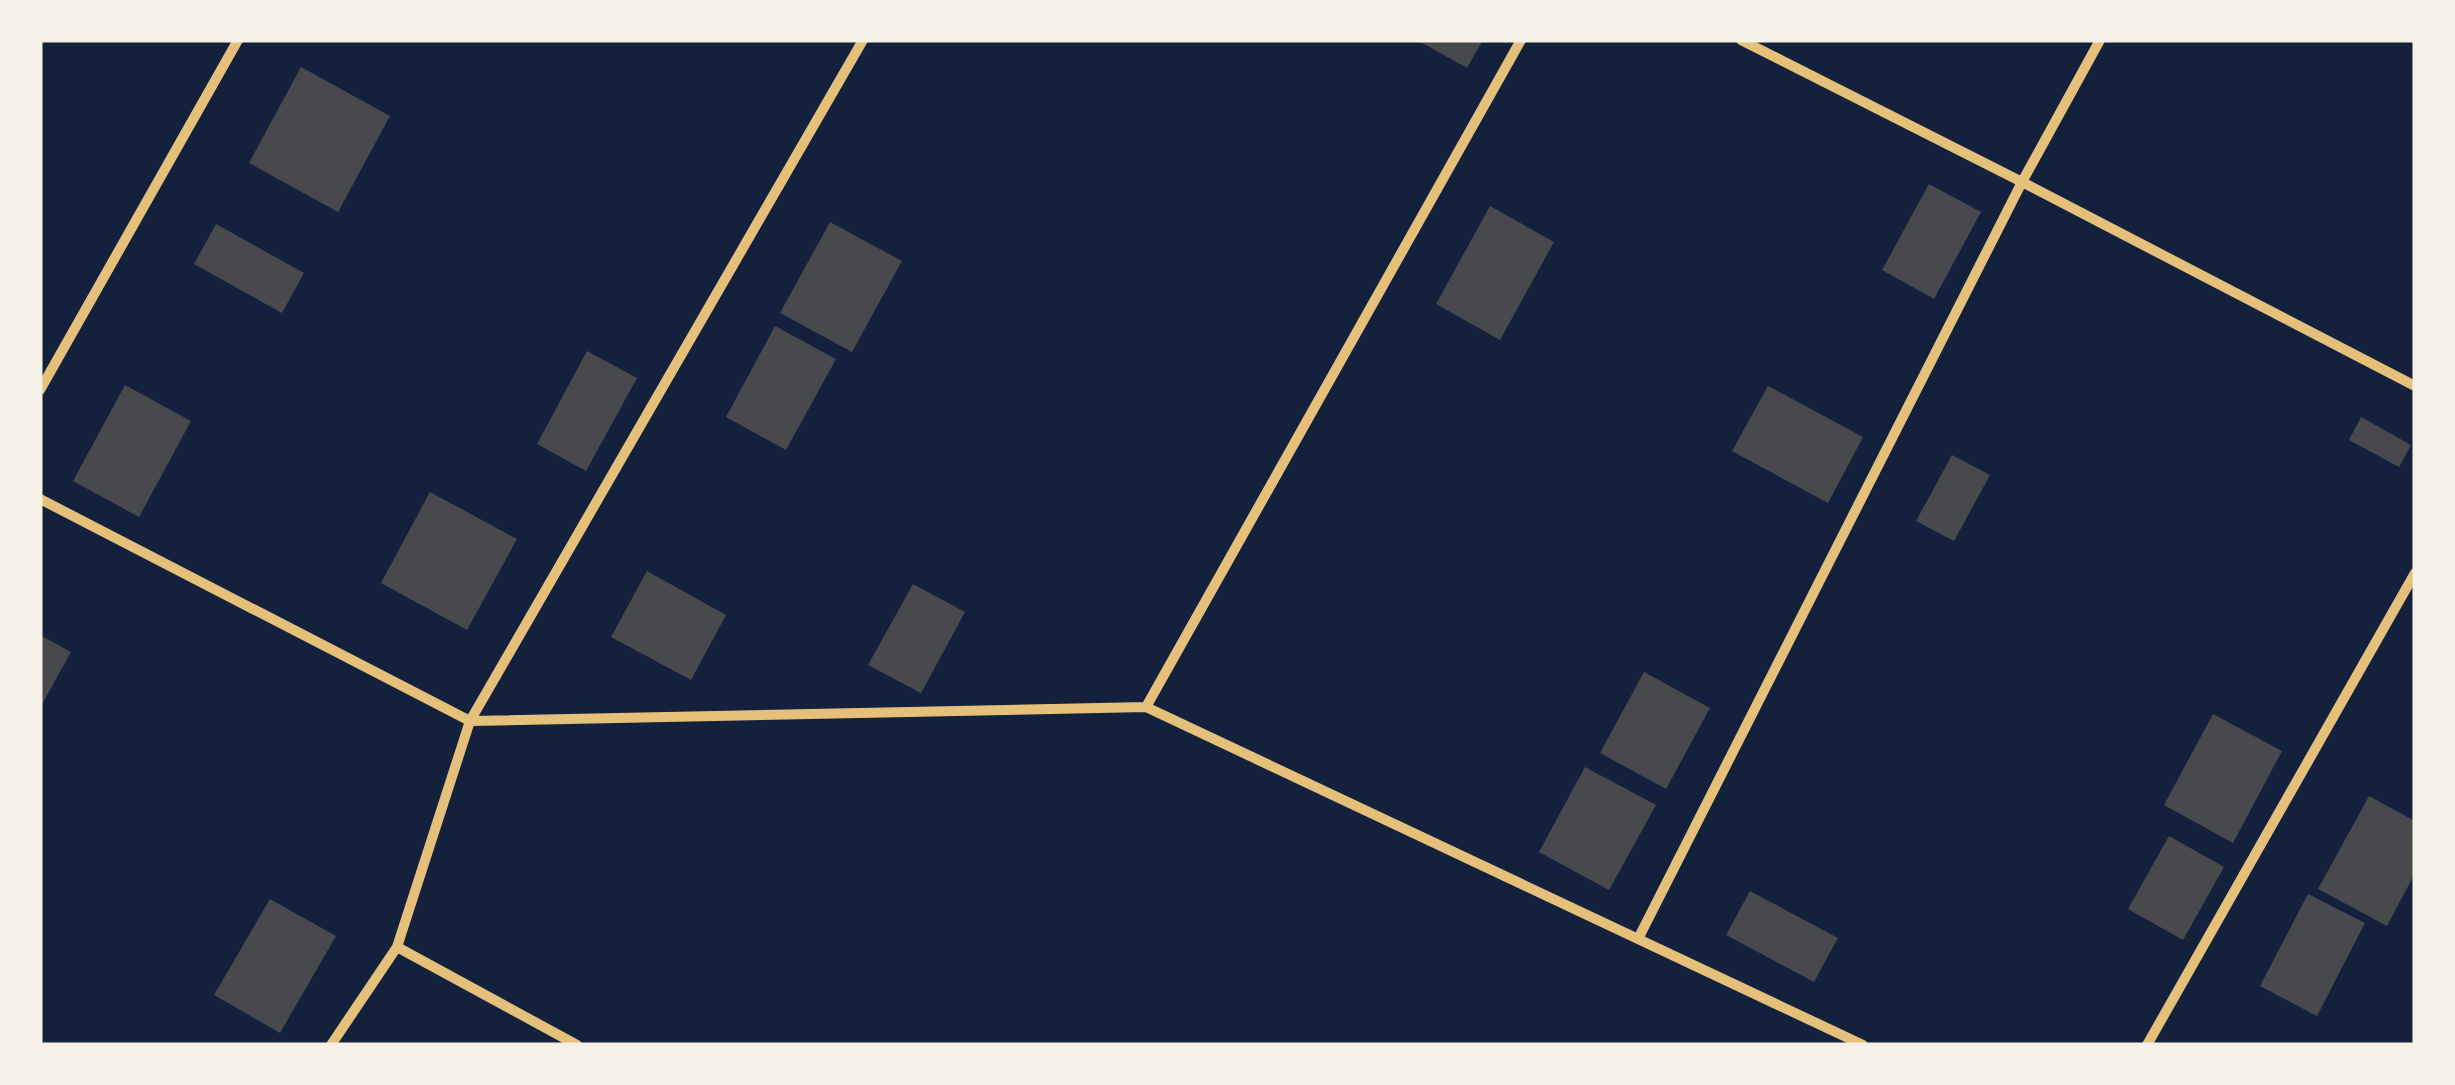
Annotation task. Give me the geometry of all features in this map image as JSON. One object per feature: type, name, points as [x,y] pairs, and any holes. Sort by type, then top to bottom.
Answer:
[{"type":"street","points":[[40,390],[238,40]]},
{"type":"street","points":[[332,1045],[397,947],[470,721],[863,40]]},
{"type":"street","points":[[1146,707],[1520,40]]},
{"type":"street","points":[[1741,40],[2415,386]]},
{"type":"street","points":[[1638,939],[2022,182],[2100,40]]},
{"type":"street","points":[[40,499],[470,721],[1146,707],[1864,1045]]},
{"type":"street","points":[[2147,1045],[2415,572]]},
{"type":"street","points":[[397,947],[578,1045]]},
{"type":"building","points":[[1417,40],[1483,40],[1467,68]]},
{"type":"building","points":[[301,67],[390,116],[338,212],[249,163]]},
{"type":"building","points":[[1929,184],[1981,212],[1934,299],[1882,270]]},
{"type":"building","points":[[1490,206],[1554,242],[1500,340],[1436,304]]},
{"type":"building","points":[[830,222],[902,261],[852,352],[780,313]]},
{"type":"building","points":[[216,224],[304,273],[282,313],[194,264]]},
{"type":"building","points":[[775,326],[836,359],[786,450],[726,417]]},
{"type":"building","points":[[587,351],[637,378],[586,471],[537,444]]},
{"type":"building","points":[[125,385],[191,421],[139,517],[73,481]]},
{"type":"building","points":[[1768,386],[1863,437],[1828,503],[1732,451]]},
{"type":"building","points":[[2361,417],[2411,445],[2399,467],[2349,440]]},
{"type":"building","points":[[1952,455],[1990,475],[1954,541],[1916,521]]},
{"type":"building","points":[[430,492],[517,539],[467,630],[381,583]]},
{"type":"building","points":[[647,571],[726,615],[691,680],[611,637]]},
{"type":"building","points":[[913,584],[965,612],[921,693],[868,665]]},
{"type":"building","points":[[40,635],[71,652],[40,708]]},
{"type":"building","points":[[1644,672],[1710,708],[1666,789],[1600,753]]},
{"type":"building","points":[[2213,714],[2282,751],[2233,843],[2164,805]]},
{"type":"building","points":[[1585,767],[1656,805],[1609,890],[1539,852]]},
{"type":"building","points":[[2369,796],[2415,821],[2415,873],[2387,926],[2318,889]]},
{"type":"building","points":[[2169,836],[2224,867],[2183,940],[2128,909]]},
{"type":"building","points":[[1750,891],[1838,938],[1814,982],[1726,935]]},
{"type":"building","points":[[2308,894],[2365,923],[2317,1016],[2260,986]]},
{"type":"building","points":[[270,899],[336,936],[280,1033],[214,995]]}]
